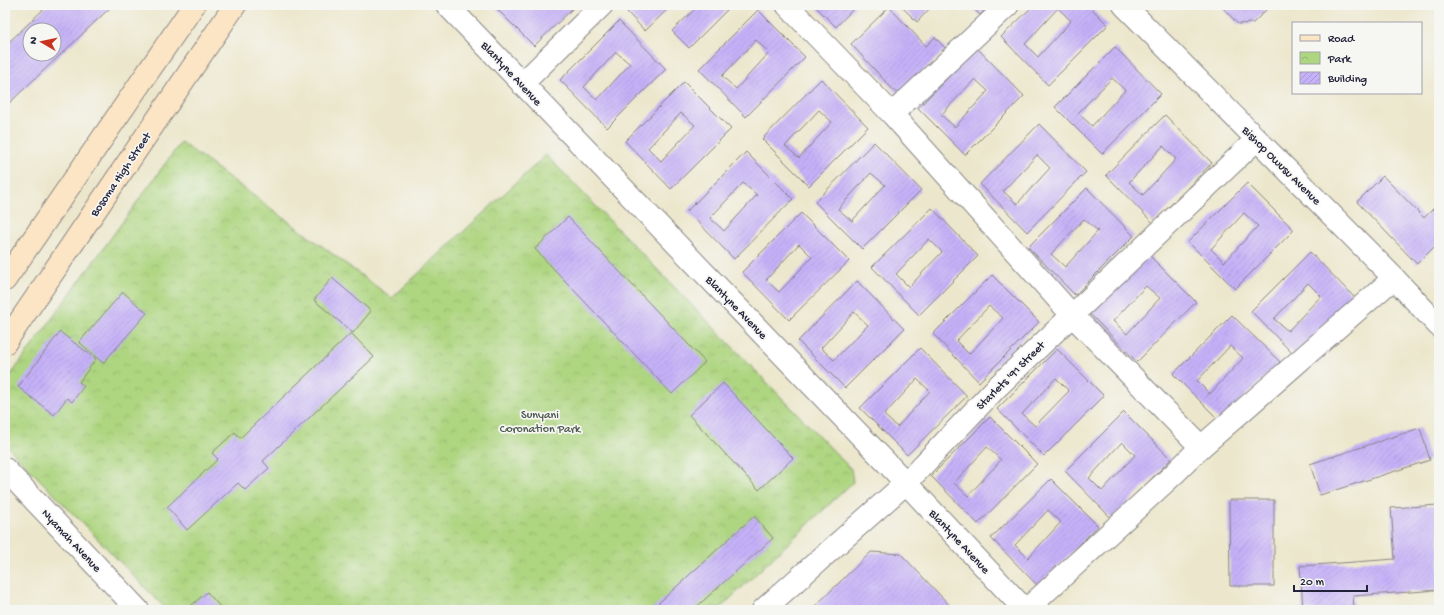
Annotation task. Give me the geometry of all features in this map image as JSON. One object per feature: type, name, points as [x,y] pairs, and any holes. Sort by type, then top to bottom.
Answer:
[{"type":"street","points":[[5,280],[194,5]]},
{"type":"street","name":"Bosoma High Street","points":[[5,343],[236,5]]},
{"type":"street","points":[[522,84],[602,5]]},
{"type":"street","points":[[787,5],[892,114],[1072,315],[1201,447]]},
{"type":"street","points":[[892,114],[1008,5]]},
{"type":"street","name":"Bishop Owusu Avenue","points":[[1124,5],[1394,278],[1439,326]]},
{"type":"street","name":"Blantyne Avenue","points":[[458,9],[522,84],[906,483],[1025,610]]},
{"type":"street","name":"Starlets '91 Street","points":[[763,610],[906,483],[997,387],[1256,140]]},
{"type":"street","points":[[1025,610],[1175,473],[1201,447],[1394,278]]},
{"type":"street","name":"Nyamah Avenue","points":[[5,469],[138,610]]},
{"type":"green space","name":"Sunyani Coronation Park","points":[[181,142],[392,298],[546,155],[851,469],[853,482],[718,610],[167,610],[5,444],[5,383]]},
{"type":"building","points":[[48,5],[113,5],[62,53],[62,22],[30,22]]},
{"type":"building","points":[[493,5],[576,5],[534,46]]},
{"type":"building","points":[[634,5],[672,5],[645,31],[627,12]]},
{"type":"building","points":[[699,5],[732,5],[689,48],[672,31]]},
{"type":"building","points":[[814,5],[853,5],[855,7],[836,27]]},
{"type":"building","points":[[933,5],[917,22],[901,6]]},
{"type":"building","points":[[969,5],[989,5],[980,15]]},
{"type":"building","points":[[1034,5],[1088,5],[1108,25],[1048,85],[1001,37]],"holes":[[[1058,8],[1071,21],[1038,57],[1025,44]]]},
{"type":"building","points":[[1220,5],[1271,5],[1253,23],[1238,24]]},
{"type":"building","points":[[889,7],[926,46],[935,37],[946,49],[898,95],[851,44]]},
{"type":"building","points":[[758,10],[805,57],[746,117],[699,69]],"holes":[[[756,40],[769,53],[736,89],[722,76]]]},
{"type":"building","points":[[619,21],[666,69],[607,128],[560,80]],"holes":[[[616,52],[630,64],[597,100],[584,87]]]},
{"type":"building","points":[[22,30],[22,62],[53,62],[5,107],[5,38],[9,42]]},
{"type":"building","points":[[1115,47],[1161,94],[1102,154],[1055,107]],"holes":[[[1112,78],[1125,90],[1092,126],[1078,113]]]},
{"type":"building","points":[[977,48],[1024,96],[965,155],[918,108]],"holes":[[[975,79],[988,91],[955,127],[941,115]]]},
{"type":"building","points":[[821,79],[868,127],[809,186],[762,139]],"holes":[[[819,110],[832,122],[799,158],[785,146]]]},
{"type":"building","points":[[684,82],[731,129],[671,189],[625,141]],"holes":[[[681,113],[695,125],[661,161],[648,148]]]},
{"type":"building","points":[[1165,115],[1212,163],[1153,223],[1106,175]],"holes":[[[1163,146],[1176,159],[1143,195],[1129,182]]]},
{"type":"building","points":[[1039,124],[1086,172],[1027,232],[980,184]],"holes":[[[1037,155],[1050,168],[1017,204],[1003,191]]]},
{"type":"building","points":[[874,142],[921,190],[862,249],[815,202]],"holes":[[[871,173],[885,185],[852,221],[838,209]]]},
{"type":"building","points":[[746,152],[793,199],[734,259],[687,211]],"holes":[[[743,183],[757,195],[724,231],[710,218]]]},
{"type":"building","points":[[1383,176],[1424,218],[1439,203],[1439,242],[1417,264],[1357,202]]},
{"type":"building","points":[[1247,183],[1294,230],[1235,289],[1188,242]],"holes":[[[1244,213],[1258,226],[1224,262],[1211,249]]]},
{"type":"building","points":[[1087,188],[1134,236],[1075,295],[1028,247]],"holes":[[[1084,219],[1098,231],[1065,267],[1051,254]]]},
{"type":"building","points":[[932,208],[978,256],[919,315],[872,267]],"holes":[[[929,239],[942,252],[909,287],[896,274]]]},
{"type":"building","points":[[801,213],[849,261],[789,320],[742,272]],"holes":[[[799,244],[812,257],[779,292],[766,280]]]},
{"type":"building","points":[[568,217],[705,362],[672,394],[535,249]]},
{"type":"building","points":[[1310,252],[1357,300],[1298,359],[1251,311]],"holes":[[[1308,283],[1321,296],[1288,331],[1274,319]]]},
{"type":"building","points":[[1149,255],[1196,302],[1137,362],[1090,314]],"holes":[[[1146,286],[1160,298],[1127,334],[1113,321]]]},
{"type":"building","points":[[992,275],[1039,322],[979,382],[933,334]],"holes":[[[989,306],[1003,318],[969,354],[956,341]]]},
{"type":"building","points":[[332,278],[371,311],[353,333],[314,300]]},
{"type":"building","points":[[857,281],[904,329],[845,388],[798,341]],"holes":[[[854,312],[868,325],[834,360],[821,348]]]},
{"type":"building","points":[[123,292],[147,313],[103,363],[79,342]]},
{"type":"building","points":[[1232,315],[1280,362],[1220,421],[1173,374]],"holes":[[[1230,346],[1243,358],[1210,394],[1197,381]]]},
{"type":"building","points":[[60,332],[96,359],[79,382],[84,386],[72,402],[67,398],[54,415],[18,387]]},
{"type":"building","points":[[351,333],[374,357],[263,461],[269,468],[245,490],[238,483],[187,530],[167,507],[218,459],[212,453],[235,432],[240,438]]},
{"type":"building","points":[[920,348],[967,396],[907,455],[860,408]],"holes":[[[917,379],[930,391],[897,427],[884,415]]]},
{"type":"building","points":[[1057,349],[1104,396],[1044,456],[997,409]],"holes":[[[1056,378],[1069,391],[1035,426],[1022,414]]]},
{"type":"building","points":[[723,383],[793,458],[759,490],[689,415]]},
{"type":"building","points":[[1124,412],[1171,459],[1112,519],[1065,471]],"holes":[[[1122,442],[1135,455],[1102,491],[1089,478]]]},
{"type":"building","points":[[990,417],[1037,464],[978,524],[931,476]],"holes":[[[987,447],[1001,460],[968,496],[954,483]]]},
{"type":"building","points":[[1420,428],[1430,460],[1320,495],[1310,464]]},
{"type":"building","points":[[1051,479],[1098,526],[1038,586],[991,538]],"holes":[[[1048,510],[1061,522],[1028,558],[1015,545]]]},
{"type":"building","points":[[1229,500],[1274,500],[1274,586],[1230,586]]},
{"type":"building","points":[[1439,505],[1439,590],[1353,596],[1354,610],[1303,610],[1300,566],[1395,559],[1391,508]]},
{"type":"building","points":[[754,516],[773,538],[693,610],[651,610]]},
{"type":"building","points":[[871,552],[901,554],[954,610],[811,610]]},
{"type":"building","points":[[207,592],[223,610],[186,610]]}]
